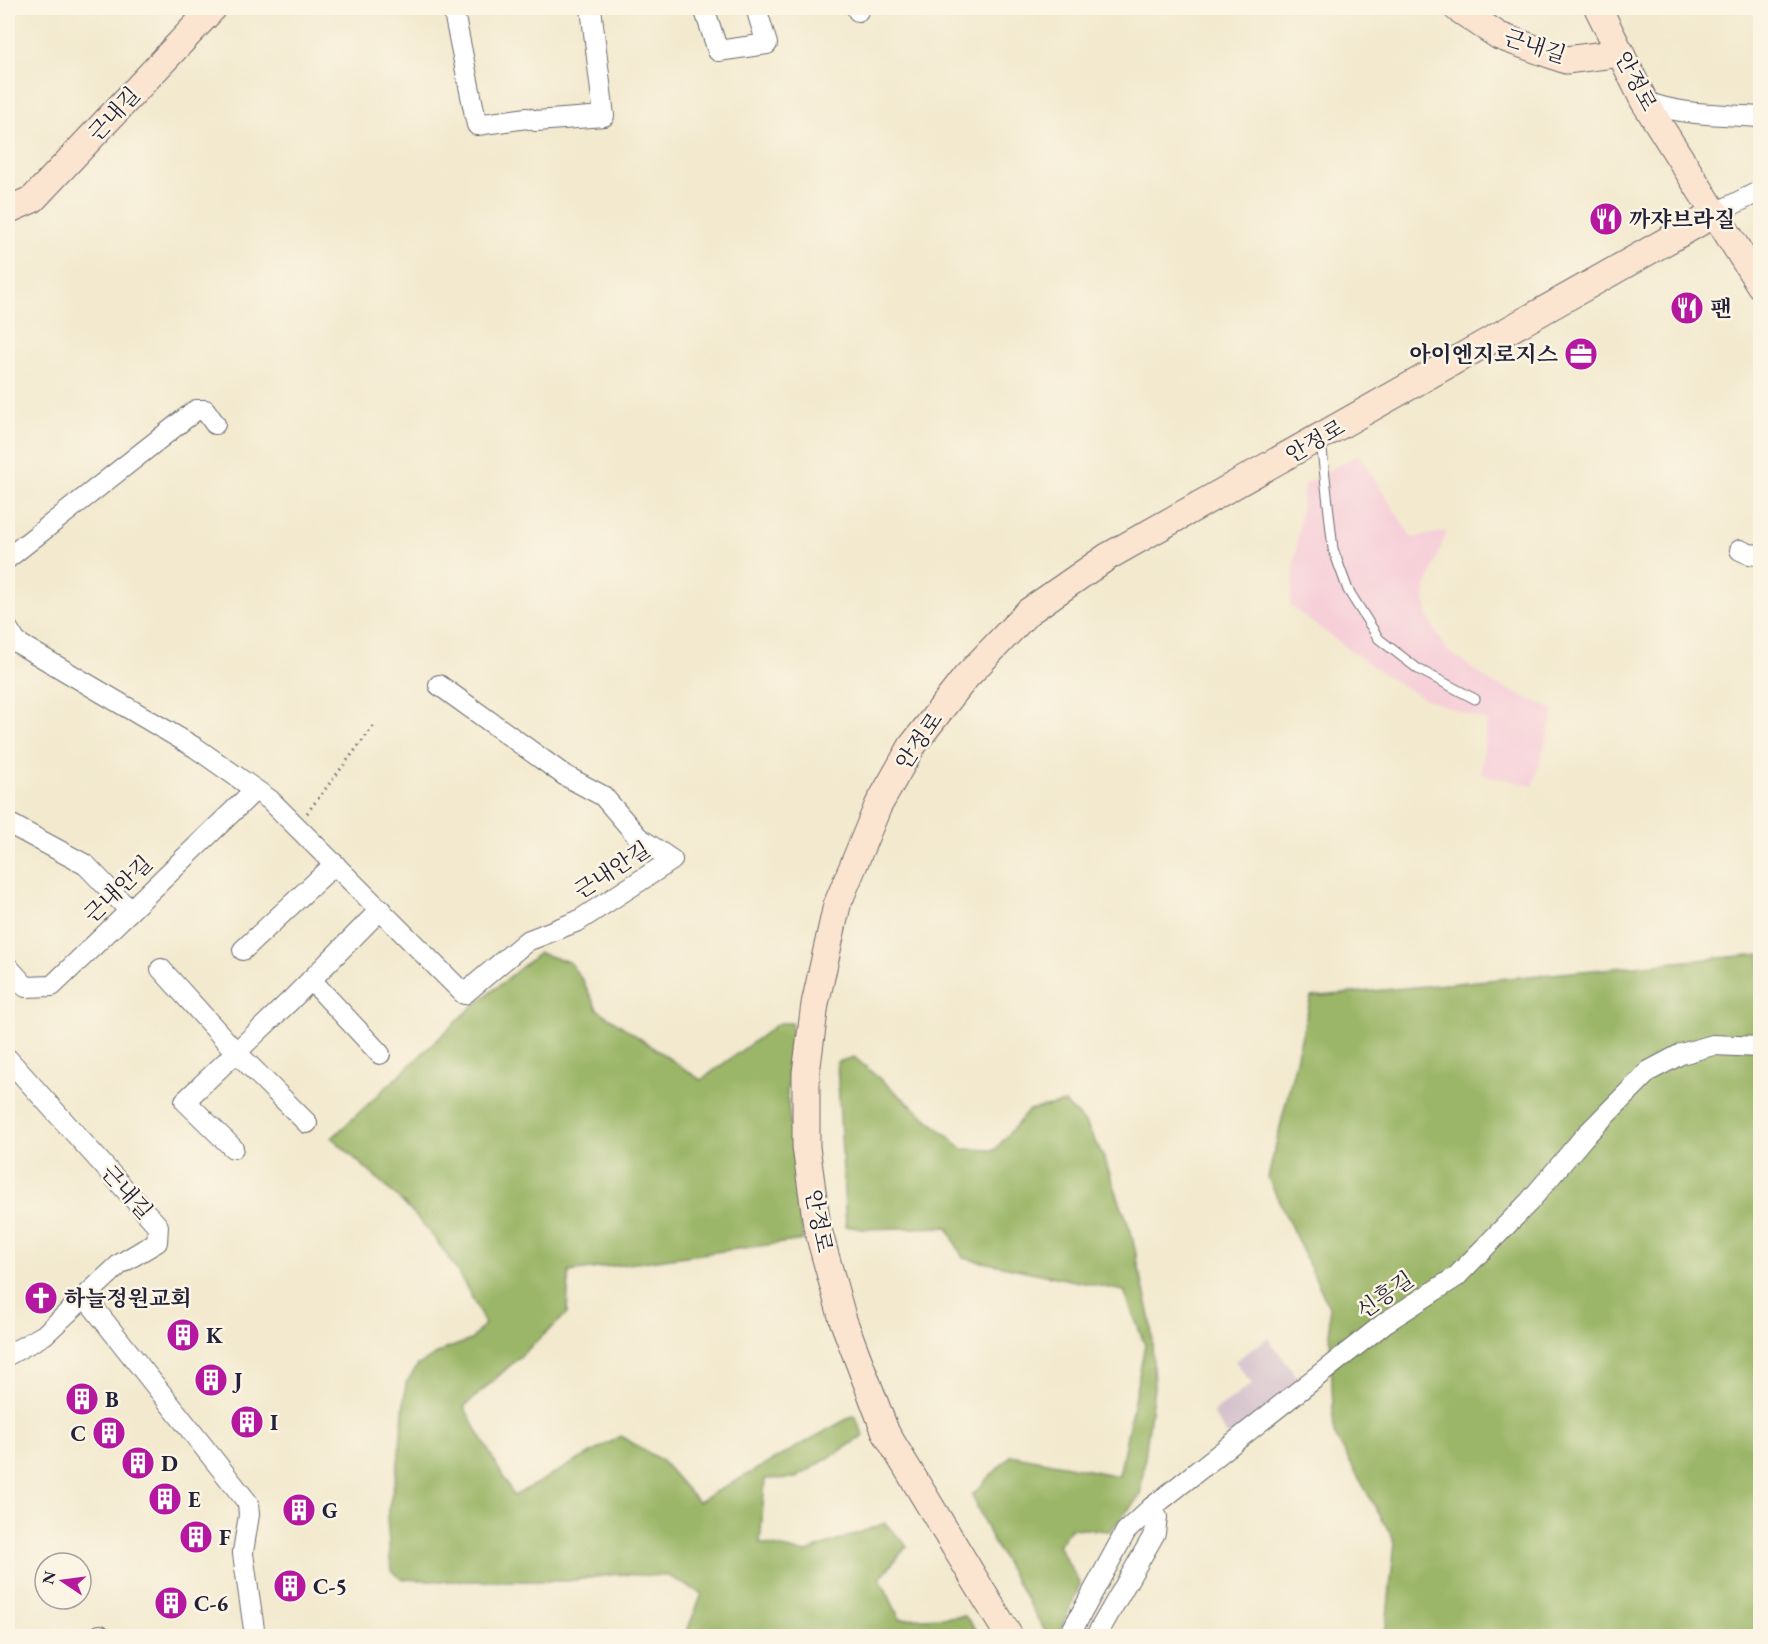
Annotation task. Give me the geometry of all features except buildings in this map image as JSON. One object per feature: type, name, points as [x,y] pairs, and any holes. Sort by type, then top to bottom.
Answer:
[{"type":"street","name":"근내길","points":[[8,210],[33,199],[213,8]]},
{"type":"street","points":[[453,8],[477,125],[527,118],[536,122],[604,116],[591,8]]},
{"type":"street","points":[[704,8],[718,51],[766,44],[756,8]]},
{"type":"street","name":"근내길","points":[[1457,8],[1499,36],[1566,60],[1621,53]]},
{"type":"street","name":"안정로","points":[[1598,8],[1644,101],[1761,285]]},
{"type":"street","points":[[1644,101],[1656,106],[1698,113],[1761,117]]},
{"type":"street","points":[[1716,213],[1761,191]]},
{"type":"street","name":"안정로","points":[[1009,1636],[886,1433],[843,1320],[817,1226],[806,1147],[806,1073],[814,1004],[837,904],[878,806],[912,746],[966,677],[1028,612],[1107,557],[1716,213]]},
{"type":"street","points":[[8,558],[196,410],[205,410],[215,424]]},
{"type":"street","points":[[1740,550],[1749,554],[1761,555]]},
{"type":"street","name":"근내안길","points":[[8,629],[16,642],[196,748],[270,800],[464,994],[527,941],[578,921],[672,860],[638,837],[603,796],[564,775],[439,685]]},
{"type":"street","name":"근내안길","points":[[8,967],[26,987],[52,986],[255,790]]},
{"type":"street","points":[[8,823],[86,865],[130,911]]},
{"type":"street","points":[[243,950],[335,864]]},
{"type":"street","points":[[233,1148],[185,1101],[381,909]]},
{"type":"street","points":[[161,969],[235,1051],[307,1123]]},
{"type":"street","points":[[311,980],[380,1054]]},
{"type":"street","name":"신흥길","points":[[1069,1636],[1126,1531],[1151,1508],[1386,1322],[1456,1277],[1529,1202],[1584,1137],[1649,1071],[1681,1054],[1713,1045],[1761,1047]]},
{"type":"street","name":"근내길","points":[[8,1059],[158,1226],[157,1242],[120,1264],[45,1335],[8,1355]]},
{"type":"street","points":[[86,1298],[248,1503],[249,1515],[243,1553],[255,1636]]},
{"type":"street","points":[[1096,1636],[1155,1533],[1157,1517],[1151,1508]]},
{"type":"lane","points":[[1321,438],[1333,549],[1348,590],[1379,639],[1419,669],[1475,699]]},
{"type":"path","points":[[295,825],[312,809],[376,723]]},
{"type":"shaded area","points":[[1359,454],[1412,538],[1447,531],[1425,590],[1427,616],[1447,650],[1492,683],[1555,710],[1533,786],[1481,774],[1487,721],[1425,699],[1380,672],[1290,606],[1304,484]]},
{"type":"shaded area","points":[[1268,1338],[1302,1384],[1229,1437],[1212,1413],[1252,1384],[1235,1361]]},
{"type":"green space","points":[[539,953],[569,962],[583,981],[597,1009],[701,1080],[779,1023],[792,1023],[787,1093],[803,1240],[569,1272],[567,1314],[464,1407],[514,1496],[621,1436],[661,1460],[698,1502],[854,1415],[864,1436],[796,1478],[765,1479],[760,1543],[804,1553],[885,1523],[907,1546],[880,1578],[900,1619],[965,1616],[981,1636],[685,1636],[702,1594],[669,1576],[617,1574],[568,1581],[444,1581],[403,1579],[391,1571],[387,1517],[398,1464],[406,1383],[418,1365],[446,1349],[471,1340],[485,1324],[448,1256],[430,1232],[390,1190],[332,1138],[471,1008]]},
{"type":"green space","points":[[1760,954],[1760,1636],[1385,1636],[1395,1542],[1334,1434],[1329,1307],[1268,1178],[1311,997]]},
{"type":"green space","points":[[854,1057],[963,1149],[995,1150],[1029,1110],[1065,1103],[1085,1123],[1104,1158],[1131,1232],[1151,1321],[1154,1387],[1140,1496],[1110,1531],[1071,1528],[1058,1545],[1080,1584],[1058,1636],[1048,1636],[992,1540],[972,1495],[1011,1455],[1119,1476],[1145,1345],[1124,1291],[963,1258],[947,1227],[863,1229],[846,1226],[837,1062]]},
{"type":"place","name":"까쟈브라질","points":[[1606,219]]},
{"type":"place","name":"팬","points":[[1687,308]]},
{"type":"place","name":"아이엔지로지스","points":[[1581,354]]},
{"type":"place","name":"하늘정원교회","points":[[41,1298]]},
{"type":"place","name":"K","points":[[183,1335]]},
{"type":"place","name":"J","points":[[211,1380]]},
{"type":"place","name":"B","points":[[82,1399]]},
{"type":"place","name":"I","points":[[247,1422]]},
{"type":"place","name":"C","points":[[109,1433]]},
{"type":"place","name":"D","points":[[138,1463]]},
{"type":"place","name":"E","points":[[165,1499]]},
{"type":"place","name":"G","points":[[299,1510]]},
{"type":"place","name":"F","points":[[196,1537]]},
{"type":"place","name":"C-5","points":[[290,1586]]},
{"type":"place","name":"C-6","points":[[171,1603]]}]
